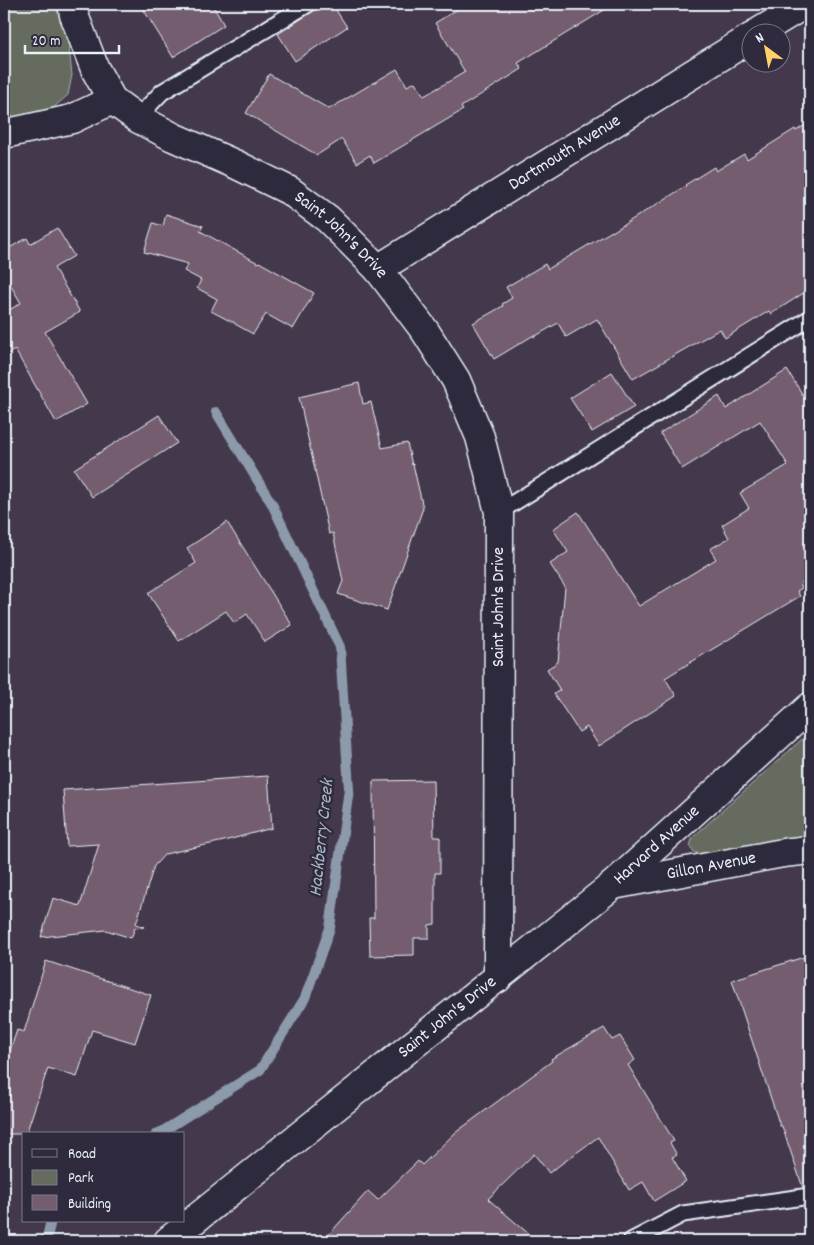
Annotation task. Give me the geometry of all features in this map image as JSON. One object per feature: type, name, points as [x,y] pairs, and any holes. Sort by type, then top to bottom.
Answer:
[{"type":"street","name":"Saint John's Drive","points":[[72,4],[74,15],[95,69],[112,100],[137,118],[290,192],[328,219],[378,269],[425,331],[456,380],[480,437],[499,512],[498,978],[168,1241]]},
{"type":"street","points":[[775,22],[805,4]]},
{"type":"street","name":"Dartmouth Avenue","points":[[378,269],[742,43]]},
{"type":"street","points":[[4,134],[72,119],[112,100]]},
{"type":"street","name":"Harvard Avenue","points":[[498,978],[613,886],[810,707]]},
{"type":"street","name":"Gillon Avenue","points":[[613,886],[783,853],[810,850]]},
{"type":"lane","points":[[137,118],[162,92],[308,4]]},
{"type":"lane","points":[[499,512],[810,318]]},
{"type":"lane","points":[[631,1241],[683,1214],[810,1196]]},
{"type":"green space","points":[[4,4],[55,4],[68,38],[72,75],[68,95],[53,108],[4,122]]},
{"type":"green space","points":[[810,732],[810,835],[700,854],[694,852],[690,846],[693,837]]},
{"type":"building","points":[[140,4],[212,4],[224,25],[173,57]]},
{"type":"building","points":[[324,4],[332,4],[347,27],[295,61],[278,34]]},
{"type":"building","points":[[466,4],[614,4],[518,63],[522,69],[461,107],[463,110],[374,163],[370,155],[357,163],[342,139],[317,155],[246,113],[269,74],[329,109],[397,69],[407,86],[415,82],[424,96],[465,72],[435,23]]},
{"type":"building","points":[[810,122],[810,289],[771,314],[769,311],[725,338],[720,329],[633,379],[597,319],[566,337],[558,323],[494,359],[473,323],[503,306],[502,304],[512,298],[506,287],[545,264],[548,269],[612,232],[714,167],[716,171],[744,154],[747,159],[795,129],[796,131]]},
{"type":"building","points":[[166,214],[203,226],[200,231],[314,293],[293,329],[266,314],[253,334],[211,311],[217,299],[197,288],[201,280],[184,271],[188,264],[144,252],[153,223],[163,226]]},
{"type":"building","points":[[57,228],[74,256],[54,268],[80,312],[45,332],[87,404],[56,422],[15,350],[4,356],[4,313],[21,303],[4,274],[4,251],[27,238],[30,244]]},
{"type":"building","points":[[787,370],[810,406],[810,577],[800,584],[802,588],[797,591],[800,596],[665,678],[676,696],[599,746],[587,727],[579,732],[554,694],[560,690],[547,669],[558,662],[565,587],[550,564],[568,552],[553,529],[578,512],[639,606],[716,559],[710,549],[729,538],[722,525],[749,508],[740,493],[788,465],[760,421],[682,469],[660,433],[719,396],[726,409]]},
{"type":"building","points":[[612,372],[634,407],[592,432],[570,398]]},
{"type":"building","points":[[359,383],[363,404],[371,402],[382,448],[407,443],[423,508],[387,610],[338,594],[343,581],[333,533],[329,534],[299,397]]},
{"type":"building","points":[[159,415],[177,443],[92,497],[74,469]]},
{"type":"building","points":[[227,522],[292,625],[265,642],[247,614],[234,623],[226,611],[179,641],[148,593],[196,563],[187,548]]},
{"type":"building","points":[[268,776],[272,828],[165,854],[154,866],[136,924],[145,927],[135,928],[131,938],[106,930],[41,937],[53,898],[80,906],[99,844],[67,846],[63,790]]},
{"type":"building","points":[[433,780],[434,837],[440,837],[440,873],[435,873],[435,924],[429,925],[429,938],[414,938],[414,955],[370,956],[369,918],[374,918],[373,781]]},
{"type":"building","points":[[810,955],[810,1187],[803,1188],[782,1126],[780,1126],[732,980]]},
{"type":"building","points":[[46,961],[151,995],[135,1043],[92,1030],[77,1077],[48,1068],[27,1132],[22,1132],[22,1134],[4,1134],[4,1069],[17,1030],[24,1032]]},
{"type":"building","points":[[604,1028],[612,1040],[620,1036],[635,1060],[628,1065],[674,1141],[670,1143],[677,1155],[672,1157],[686,1181],[654,1201],[643,1182],[629,1190],[598,1137],[549,1173],[534,1154],[488,1199],[537,1241],[323,1241],[368,1191],[378,1200],[418,1161],[422,1165],[455,1133],[552,1061],[551,1059]]},
{"type":"waterway","name":"Hackberry Creek","points":[[161,1132],[260,1070],[305,998],[330,928],[349,789],[340,647],[272,504],[216,412]]},
{"type":"waterway","name":"Hackberry Creek","points":[[46,1241],[51,1222]]}]
